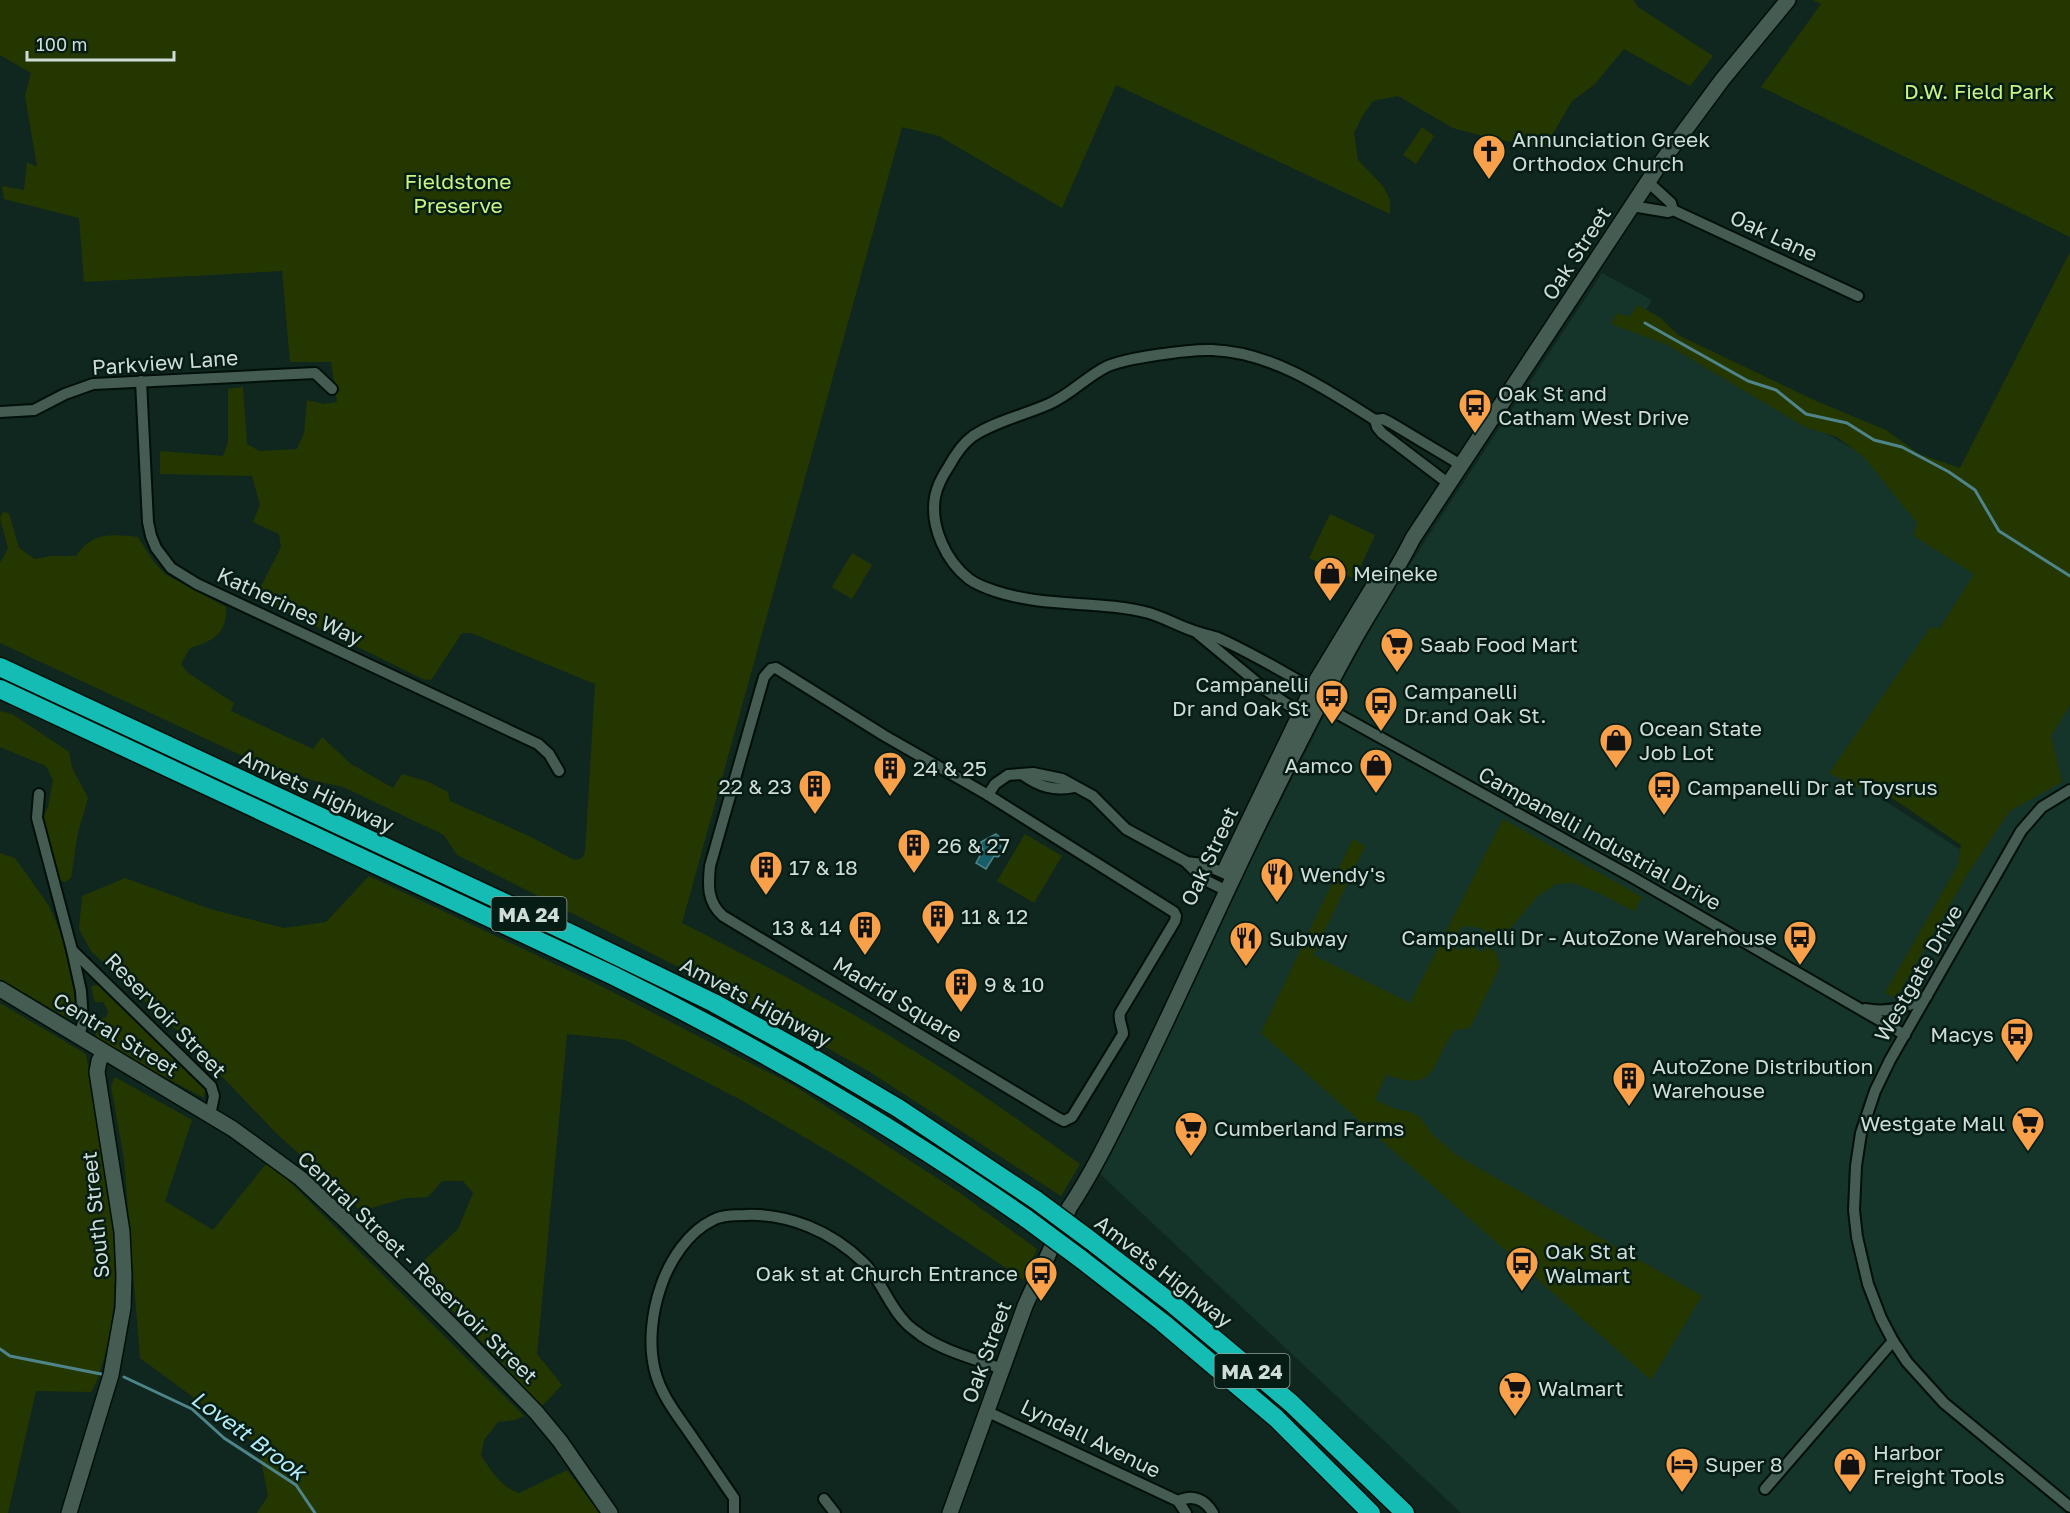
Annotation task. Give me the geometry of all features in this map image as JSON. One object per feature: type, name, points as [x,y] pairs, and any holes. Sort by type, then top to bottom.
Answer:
[{"type":"highway","name":"Amvets Highway","points":[[0,667],[576,936],[714,1003],[898,1108],[1036,1200],[1174,1305],[1291,1403],[1406,1513]]},
{"type":"highway","name":"Amvets Highway","points":[[0,689],[612,975],[705,1021],[879,1121],[1027,1219],[1162,1322],[1276,1418],[1371,1513]]},
{"type":"main road","name":"Oak Street","points":[[1226,882],[1356,637],[1399,566],[1413,538],[1648,182],[1722,80],[1788,0]]},
{"type":"main road","name":"Oak Street","points":[[950,1513],[1031,1291],[1070,1208],[1087,1182],[1161,1032],[1300,713],[1312,688],[1382,573],[1413,538]]},
{"type":"main road","name":"Central Street","points":[[0,989],[210,1115]]},
{"type":"main road","name":"South Street","points":[[69,1513],[111,1375],[123,1308],[122,1232],[97,1072],[104,1052]]},
{"type":"main road","name":"Central Street - Reservoir Street","points":[[210,1115],[263,1149],[323,1198],[454,1328],[536,1412],[560,1441],[610,1513]]},
{"type":"street","name":"Oak Lane","points":[[1648,182],[1671,203],[1673,210]]},
{"type":"street","name":"Oak Lane","points":[[1632,206],[1668,212],[1673,210],[1858,296]]},
{"type":"street","points":[[1195,631],[1266,690],[1300,713],[1320,704],[1312,688],[1217,637],[1195,631],[1159,616],[1130,609],[1038,601],[1003,594],[969,580],[943,546],[937,530],[935,514],[935,496],[943,476],[961,447],[974,435],[991,426],[1058,400],[1106,367],[1116,363],[1202,350],[1220,350],[1241,354],[1296,373],[1375,420],[1383,419],[1391,423],[1461,465]]},
{"type":"street","name":"Parkview Lane","points":[[0,412],[34,410],[65,394],[93,384],[315,373],[332,388]]},
{"type":"street","name":"Katherines Way","points":[[141,381],[148,522],[156,548],[171,568],[197,585],[538,744],[549,754],[559,771]]},
{"type":"street","points":[[1375,420],[1377,428],[1382,433],[1449,484]]},
{"type":"street","name":"Madrid Square","points":[[771,669],[781,670],[885,736],[988,795],[1168,907],[1176,916],[1120,1013],[1123,1029],[1120,1040],[1076,1113],[1068,1120],[1058,1118],[723,915],[714,906],[707,886],[710,866],[764,677],[771,669]]},
{"type":"street","name":"Campanelli Industrial Drive","points":[[1320,704],[1661,894],[1905,1035]]},
{"type":"street","points":[[988,795],[1001,778],[1016,774],[1044,774],[1062,779],[1092,796],[1126,829],[1185,861],[1203,864],[1226,882]]},
{"type":"street","name":"Westgate Drive","points":[[2070,790],[2042,807],[2021,831],[1881,1077],[1861,1133],[1854,1210],[1861,1257],[1876,1305],[1893,1341],[1934,1394],[2070,1508]]},
{"type":"street","points":[[39,794],[37,818],[81,991],[83,1022],[79,1037]]},
{"type":"street","name":"Reservoir Street","points":[[72,950],[211,1086],[214,1096],[210,1115]]},
{"type":"street","points":[[81,991],[91,980],[100,979],[106,983]]},
{"type":"street","name":"Campanelli Industrial Drive","points":[[1860,1009],[1890,1010],[1917,1003],[1927,996]]},
{"type":"street","points":[[734,1513],[734,1498],[663,1391],[655,1373],[653,1355],[654,1316],[663,1280],[675,1256],[688,1238],[714,1219],[733,1215],[763,1214],[791,1219],[828,1235],[865,1263],[904,1322],[924,1337],[949,1350],[1002,1369]]},
{"type":"street","points":[[1765,1488],[1893,1341]]},
{"type":"street","name":"Lyndall Avenue","points":[[987,1411],[1178,1502],[1186,1513]]},
{"type":"street","name":"Lyndall Avenue","points":[[1178,1502],[1188,1497],[1196,1498],[1207,1504],[1213,1513]]},
{"type":"street","points":[[824,1499],[835,1513]]},
{"type":"shaded area","points":[[1602,273],[1652,300],[1646,310],[1638,306],[1669,343],[1874,461],[1979,571],[1840,772],[1972,857],[2070,697],[2070,1513],[1461,1513],[1099,1173],[1243,876],[1339,686],[1383,607]]},
{"type":"green space","name":"Fieldstone Preserve","points":[[0,0],[1633,0],[1638,7],[1713,56],[1690,86],[1624,49],[1594,85],[1572,101],[1545,147],[1494,139],[1453,128],[1398,96],[1373,101],[1354,133],[1358,160],[1383,186],[1390,200],[1390,214],[1116,85],[1062,208],[939,136],[902,127],[682,923],[800,984],[857,1017],[935,1064],[1019,1120],[1080,1164],[1061,1196],[870,1072],[724,990],[457,855],[444,835],[343,787],[315,781],[245,757],[0,643],[0,563],[8,548],[0,518],[3,512],[9,513],[19,548],[35,559],[76,556],[89,542],[103,536],[138,537],[153,561],[165,574],[226,607],[226,616],[221,630],[212,639],[190,648],[181,664],[188,673],[234,703],[231,711],[313,749],[322,737],[351,764],[393,788],[402,774],[429,782],[448,792],[450,801],[529,836],[570,858],[576,860],[582,858],[585,853],[595,684],[471,633],[462,633],[431,680],[423,679],[264,601],[258,592],[281,547],[279,534],[253,522],[260,505],[252,476],[160,474],[160,451],[223,456],[228,442],[228,389],[243,387],[247,444],[259,451],[297,449],[304,433],[307,400],[324,404],[337,402],[331,362],[290,362],[282,271],[84,282],[79,218],[4,199],[2,186],[24,190],[27,162],[37,167],[25,96],[31,73],[0,55]]},
{"type":"green space","name":"D.W. Field Park","points":[[1813,0],[2070,0],[2070,237],[1761,87],[1821,4]]},
{"type":"green space","points":[[1422,127],[1434,136],[1416,164],[1403,155]]},
{"type":"green space","points":[[2070,252],[2070,705],[2051,736],[2062,782],[2010,811],[1968,873],[1896,998],[1885,993],[1958,865],[1961,845],[1873,785],[1857,787],[1829,773],[1930,628],[1940,628],[1974,574],[1914,536],[1917,523],[1864,457],[1837,437],[1805,427],[1668,345],[1611,324],[1617,313],[1629,317],[1638,305],[1661,318],[1678,335],[1816,401],[1886,430],[1919,454],[1960,468]]},
{"type":"green space","points":[[1330,514],[1375,535],[1355,579],[1309,558]]},
{"type":"green space","points":[[852,553],[872,565],[852,599],[832,587]]},
{"type":"green space","points":[[0,711],[12,714],[69,752],[72,768],[88,798],[78,832],[71,878],[65,882],[60,880],[41,821],[48,807],[53,780],[46,766],[0,747]]},
{"type":"green space","points":[[1503,819],[1642,897],[1634,911],[1573,883],[1556,884],[1538,896],[1498,942],[1481,929],[1461,927],[1452,946],[1461,951],[1465,943],[1482,952],[1487,947],[1496,952],[1500,966],[1470,1028],[1455,1030],[1431,1072],[1425,1078],[1403,1080],[1386,1075],[1375,1100],[1420,1117],[1432,1134],[1456,1155],[1702,1296],[1651,1380],[1261,1033],[1353,839],[1365,846],[1313,955],[1410,1003]]},
{"type":"green space","points":[[1025,834],[1062,856],[1034,903],[997,881]]},
{"type":"green space","points":[[0,853],[15,858],[49,906],[62,936],[75,995],[77,1013],[74,1018],[69,1019],[0,979]]},
{"type":"green space","points":[[369,876],[597,984],[793,1085],[957,1191],[1037,1249],[1024,1280],[855,1167],[741,1100],[625,1040],[567,1034],[537,1354],[562,1385],[542,1406],[414,1270],[458,1229],[473,1193],[463,1181],[442,1181],[428,1197],[406,1198],[361,1211],[276,1133],[187,1040],[91,951],[79,929],[82,896],[125,878],[210,909],[284,928],[326,922]]},
{"type":"green space","points":[[91,986],[103,987],[205,1089],[204,1098],[103,1044],[96,1036],[93,1020],[107,1017],[108,1011],[103,1002],[95,1002]]},
{"type":"green space","points":[[0,1003],[86,1054],[111,1206],[115,1283],[112,1321],[104,1358],[91,1392],[36,1391],[8,1513],[0,1513]]},
{"type":"green space","points":[[115,1077],[192,1120],[165,1201],[213,1230],[261,1170],[271,1163],[524,1416],[515,1420],[498,1422],[484,1440],[481,1455],[497,1478],[507,1487],[519,1493],[567,1470],[600,1513],[257,1513],[268,1496],[258,1445],[140,1358],[124,1159],[111,1086]]},
{"type":"water","points":[[996,834],[1001,838],[999,844],[1002,853],[998,857],[994,856],[986,869],[976,863],[983,850],[981,842]]},
{"type":"waterway","points":[[1645,323],[1748,381],[1776,390],[1806,414],[1847,423],[1874,440],[1902,447],[1949,472],[1975,490],[1999,531],[2070,576]]},
{"type":"waterway","name":"Lovett Brook","points":[[0,1349],[10,1356],[101,1374]]},
{"type":"waterway","name":"Lovett Brook","points":[[124,1377],[192,1409],[224,1438],[296,1485],[315,1513]]},
{"type":"place","name":"Annunciation Greek Orthodox Church","points":[[1489,180]]},
{"type":"place","name":"Oak St and Catham West Drive","points":[[1475,434]]},
{"type":"place","name":"Meineke","points":[[1330,602]]},
{"type":"place","name":"Saab Food Mart","points":[[1397,673]]},
{"type":"place","name":"Campanelli Dr and Oak St","points":[[1332,725]]},
{"type":"place","name":"Campanelli Dr.and Oak St.","points":[[1381,732]]},
{"type":"place","name":"Ocean State Job Lot","points":[[1616,769]]},
{"type":"place","name":"Aamco","points":[[1376,794]]},
{"type":"place","name":"24 & 25","points":[[890,797]]},
{"type":"place","name":"22 & 23","points":[[815,815]]},
{"type":"place","name":"Campanelli Dr at Toysrus","points":[[1664,816]]},
{"type":"place","name":"26 & 27","points":[[914,874]]},
{"type":"place","name":"17 & 18","points":[[766,896]]},
{"type":"place","name":"Wendy's","points":[[1277,903]]},
{"type":"place","name":"11 & 12","points":[[938,945]]},
{"type":"place","name":"13 & 14","points":[[865,956]]},
{"type":"place","name":"Campanelli Dr - AutoZone Warehouse","points":[[1800,966]]},
{"type":"place","name":"Subway","points":[[1246,967]]},
{"type":"place","name":"9 & 10","points":[[961,1013]]},
{"type":"place","name":"Macys","points":[[2017,1063]]},
{"type":"place","name":"AutoZone Distribution Warehouse","points":[[1629,1107]]},
{"type":"place","name":"Westgate Mall","points":[[2028,1152]]},
{"type":"place","name":"Cumberland Farms","points":[[1191,1157]]},
{"type":"place","name":"Oak St at Walmart","points":[[1522,1292]]},
{"type":"place","name":"Oak st at Church Entrance","points":[[1041,1302]]},
{"type":"place","name":"Walmart","points":[[1515,1417]]},
{"type":"place","name":"Super 8","points":[[1682,1493]]},
{"type":"place","name":"Harbor Freight Tools","points":[[1850,1493]]}]
